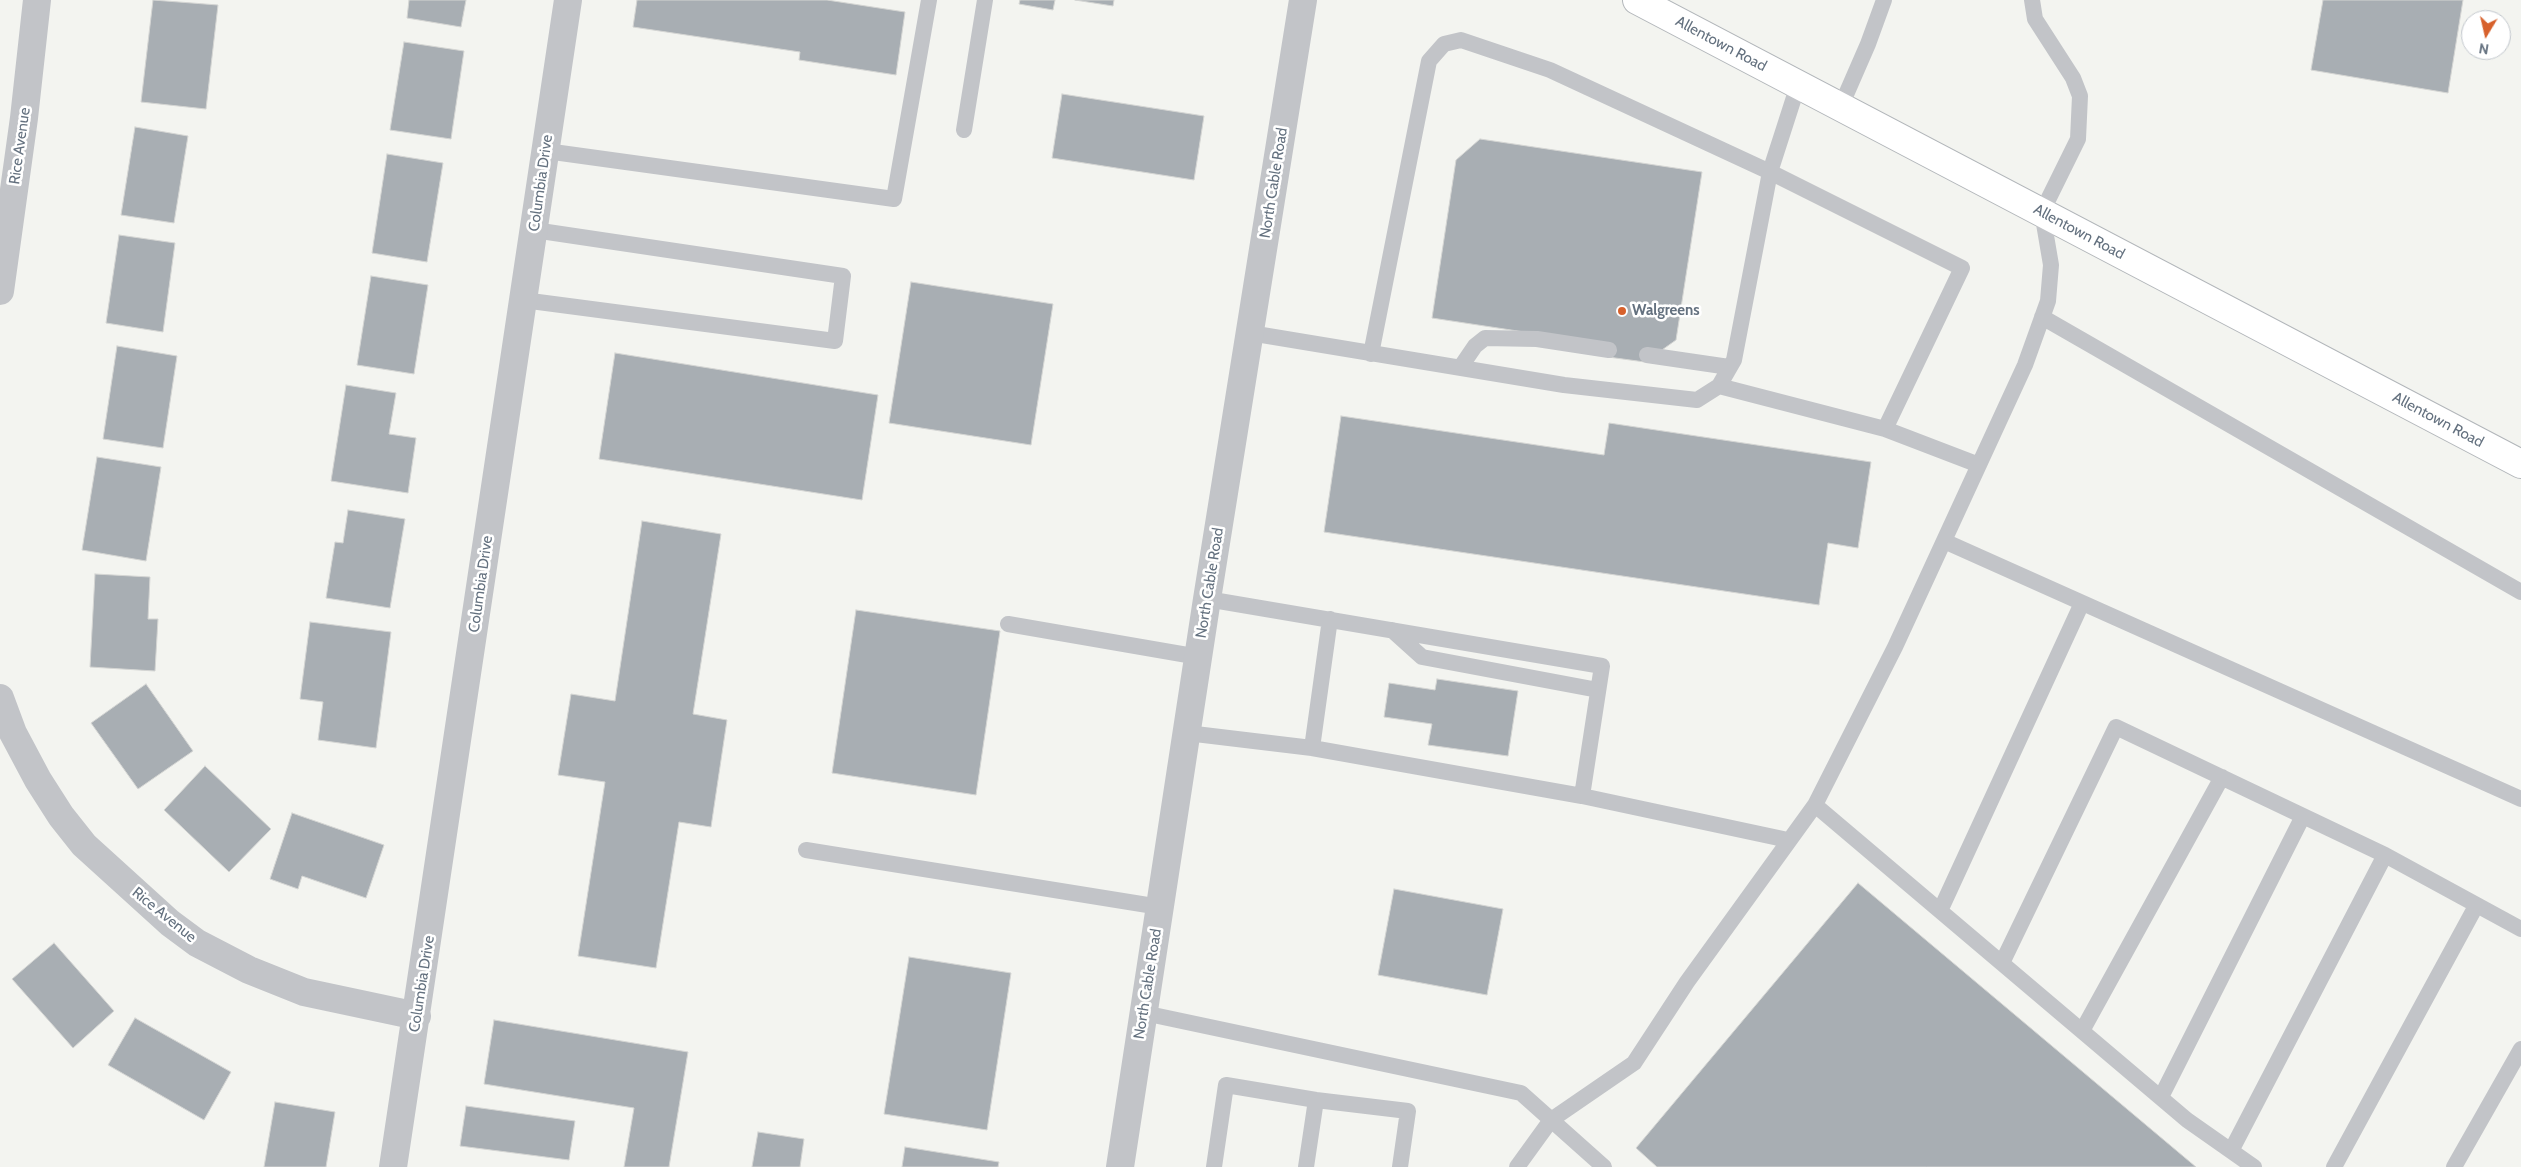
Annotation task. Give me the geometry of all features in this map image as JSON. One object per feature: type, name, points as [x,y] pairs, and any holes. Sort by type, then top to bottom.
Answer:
[{"type":"main road","name":"Allentown Road","points":[[1637,0],[2521,464]]},
{"type":"street","name":"Rice Avenue","points":[[0,292],[24,118],[37,0]]},
{"type":"street","name":"Columbia Drive","points":[[393,1167],[568,0]]},
{"type":"street","name":"North Cable Road","points":[[1120,1167],[1200,657],[1207,599],[1303,0]]},
{"type":"street","name":"Rice Avenue","points":[[0,698],[14,733],[38,780],[62,816],[84,845],[170,923],[198,943],[248,970],[304,992],[417,1016]]},
{"type":"lane","points":[[546,151],[894,199],[930,0]]},
{"type":"lane","points":[[964,130],[985,0]]},
{"type":"lane","points":[[1841,106],[1868,44],[1884,0]]},
{"type":"lane","points":[[1518,1167],[1551,1120],[1634,1063],[1687,982],[1744,906],[1788,840],[1815,805],[1896,646],[2025,365],[2048,301],[2051,264],[2042,212],[2078,140],[2080,96],[2073,78],[2035,19],[2032,0]]},
{"type":"lane","points":[[1371,354],[1429,61],[1444,44],[1461,40],[1550,70],[1770,172],[1962,268],[1885,429]]},
{"type":"lane","points":[[1250,333],[1564,385],[1697,400],[1718,386],[1734,360],[1770,172],[1798,85]]},
{"type":"lane","points":[[524,300],[835,341],[843,276],[534,230]]},
{"type":"lane","points":[[2042,316],[2521,592]]},
{"type":"lane","points":[[1460,368],[1475,346],[1485,338],[1537,339],[1609,350]]},
{"type":"lane","points":[[1647,355],[1729,367]]},
{"type":"lane","points":[[1718,386],[1885,429],[1979,466]]},
{"type":"lane","points":[[1944,541],[2521,799]]},
{"type":"lane","points":[[1207,599],[1602,666],[1582,796]]},
{"type":"lane","points":[[1940,911],[2082,603]]},
{"type":"lane","points":[[1312,748],[1330,619]]},
{"type":"lane","points":[[1008,624],[1200,657]]},
{"type":"lane","points":[[1392,630],[1422,657],[1598,690]]},
{"type":"lane","points":[[2002,962],[2116,727],[2385,855],[2521,929]]},
{"type":"lane","points":[[1188,733],[1312,748],[1582,796],[1788,840]]},
{"type":"lane","points":[[2082,1031],[2222,777]]},
{"type":"lane","points":[[1815,805],[2188,1120],[2254,1167]]},
{"type":"lane","points":[[2161,1097],[2303,816]]},
{"type":"lane","points":[[806,850],[1160,907]]},
{"type":"lane","points":[[2231,1151],[2385,855]]},
{"type":"lane","points":[[2334,1167],[2476,906]]},
{"type":"lane","points":[[1144,1013],[1521,1093],[1604,1167]]},
{"type":"lane","points":[[2454,1167],[2521,1049]]},
{"type":"lane","points":[[1214,1167],[1226,1085],[1316,1100],[1408,1111],[1400,1167]]},
{"type":"lane","points":[[1306,1167],[1316,1100]]},
{"type":"building","points":[[153,0],[218,5],[206,109],[141,102]]},
{"type":"building","points":[[409,0],[466,0],[461,27],[407,18]]},
{"type":"building","points":[[637,0],[827,0],[905,12],[896,75],[799,60],[800,52],[633,27]]},
{"type":"building","points":[[1020,0],[1055,0],[1053,10],[1019,4]]},
{"type":"building","points":[[1075,0],[1114,0],[1113,6]]},
{"type":"building","points":[[2323,0],[2463,0],[2448,93],[2311,70]]},
{"type":"building","points":[[404,42],[464,51],[451,139],[390,130]]},
{"type":"building","points":[[1062,94],[1204,116],[1194,180],[1052,158]]},
{"type":"building","points":[[135,127],[188,136],[174,223],[121,215]]},
{"type":"building","name":"Walgreens","points":[[1480,139],[1702,172],[1676,340],[1645,362],[1608,357],[1610,345],[1432,318],[1456,160]]},
{"type":"building","points":[[387,154],[443,163],[427,262],[372,253]]},
{"type":"building","points":[[119,235],[175,243],[163,332],[106,323]]},
{"type":"building","points":[[371,276],[428,285],[414,374],[357,365]]},
{"type":"building","points":[[911,282],[1053,304],[1031,445],[889,423]]},
{"type":"building","points":[[117,346],[177,356],[163,448],[103,439]]},
{"type":"building","points":[[615,353],[878,395],[862,500],[599,459]]},
{"type":"building","points":[[346,385],[396,393],[389,434],[416,438],[408,493],[331,481]]},
{"type":"building","points":[[1341,416],[1604,455],[1609,423],[1871,462],[1858,548],[1828,543],[1819,605],[1324,532]]},
{"type":"building","points":[[97,457],[161,467],[146,561],[82,550]]},
{"type":"building","points":[[348,510],[405,519],[390,608],[326,598],[335,542],[343,543]]},
{"type":"building","points":[[642,521],[721,534],[693,714],[727,720],[711,827],[679,822],[656,968],[578,956],[605,782],[558,775],[571,694],[615,701]]},
{"type":"building","points":[[95,574],[150,577],[148,619],[158,619],[155,671],[90,667]]},
{"type":"building","points":[[856,610],[1000,631],[976,795],[832,773]]},
{"type":"building","points":[[310,622],[391,632],[376,748],[318,740],[323,702],[300,699]]},
{"type":"building","points":[[1437,679],[1518,691],[1508,756],[1428,745],[1432,724],[1384,717],[1389,683],[1435,690]]},
{"type":"building","points":[[146,684],[193,751],[138,789],[91,723]]},
{"type":"building","points":[[205,766],[271,829],[229,872],[164,810]]},
{"type":"building","points":[[292,813],[384,845],[366,898],[302,876],[298,889],[270,879]]},
{"type":"building","points":[[1858,883],[2196,1167],[1657,1167],[1636,1148]]},
{"type":"building","points":[[1394,889],[1503,909],[1487,995],[1378,975]]},
{"type":"building","points":[[54,943],[114,1011],[73,1048],[12,979]]},
{"type":"building","points":[[909,957],[1011,973],[987,1130],[884,1114]]},
{"type":"building","points":[[135,1018],[231,1072],[204,1120],[108,1065]]},
{"type":"building","points":[[494,1020],[688,1052],[669,1167],[624,1167],[634,1108],[484,1084]]},
{"type":"building","points":[[275,1102],[335,1112],[326,1167],[264,1167]]},
{"type":"building","points":[[466,1106],[575,1121],[569,1160],[460,1146]]},
{"type":"building","points":[[758,1132],[804,1139],[800,1167],[752,1167]]},
{"type":"building","points":[[905,1147],[999,1162],[998,1167],[902,1167]]},
{"type":"place","name":"Walgreens","points":[[1622,311]]}]
